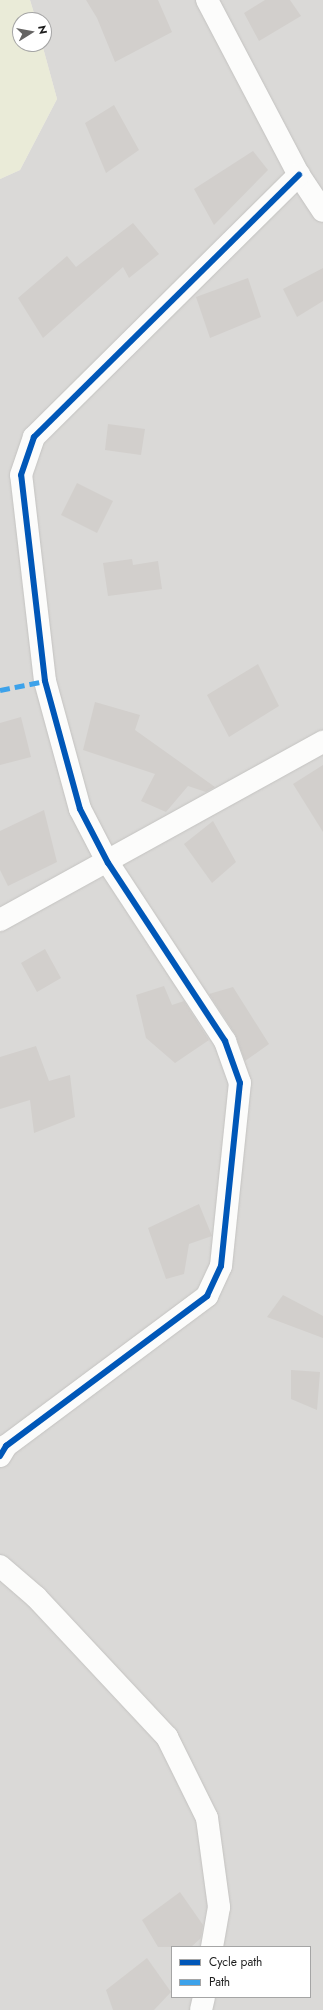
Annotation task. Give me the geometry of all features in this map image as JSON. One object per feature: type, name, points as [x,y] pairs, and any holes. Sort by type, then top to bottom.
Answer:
[{"type":"street","points":[[207,0],[299,175],[323,211]]},
{"type":"street","points":[[0,1456],[6,1446],[207,1296],[221,1266],[240,1083],[225,1041],[108,863],[80,809],[45,681],[21,475],[34,436],[299,175]]},
{"type":"street","points":[[0,920],[108,863],[323,742]]},
{"type":"street","points":[[0,1566],[36,1597],[167,1737],[206,1818],[219,1907],[212,1946]]},
{"type":"street","points":[[201,2010],[204,1998]]},
{"type":"shaded area","points":[[30,0],[323,0],[323,2010],[0,2010],[0,179],[20,170],[57,99],[44,52],[52,52],[52,12],[34,12]]},
{"type":"green space","points":[[0,0],[30,0],[34,12],[12,12],[12,52],[44,52],[57,99],[20,170],[0,179]]},
{"type":"building","points":[[86,0],[158,0],[172,32],[115,62],[97,18]]},
{"type":"building","points":[[265,0],[290,0],[301,16],[259,41],[244,13]]},
{"type":"building","points":[[114,105],[139,150],[106,173],[85,123]]},
{"type":"building","points":[[253,151],[268,170],[214,225],[194,189]]},
{"type":"building","points":[[133,223],[159,254],[129,278],[123,267],[43,338],[18,298],[67,256],[76,267]]},
{"type":"building","points":[[323,268],[323,301],[297,317],[283,289]]},
{"type":"building","points":[[248,278],[261,317],[210,338],[196,297]]},
{"type":"building","points":[[108,424],[145,429],[141,455],[105,450]]},
{"type":"building","points":[[77,483],[113,501],[97,533],[61,515]]},
{"type":"building","points":[[132,559],[133,565],[158,561],[162,589],[108,596],[103,563]]},
{"type":"building","points":[[258,664],[279,706],[229,737],[207,695]]},
{"type":"building","points":[[95,702],[140,715],[135,730],[215,787],[206,792],[188,786],[166,812],[141,801],[155,774],[83,750]]},
{"type":"building","points":[[21,717],[31,757],[0,765],[0,723]]},
{"type":"building","points":[[323,765],[323,832],[293,784]]},
{"type":"building","points":[[44,810],[57,862],[8,886],[0,870],[0,831]]},
{"type":"building","points":[[213,821],[236,862],[212,883],[184,844]]},
{"type":"building","points":[[45,949],[61,978],[37,992],[21,963]]},
{"type":"building","points":[[164,986],[172,1005],[184,1001],[209,1040],[175,1063],[146,1038],[136,995]]},
{"type":"building","points":[[233,987],[269,1044],[245,1061],[235,1034],[209,994]]},
{"type":"building","points":[[36,1046],[49,1081],[70,1075],[75,1117],[34,1133],[30,1100],[0,1109],[0,1057]]},
{"type":"building","points":[[199,1204],[212,1236],[189,1244],[184,1274],[166,1279],[148,1228]]},
{"type":"building","points":[[283,1295],[323,1316],[323,1338],[267,1317]]},
{"type":"building","points":[[291,1370],[320,1372],[317,1410],[291,1399]]},
{"type":"building","points":[[180,1892],[203,1925],[201,1938],[192,1946],[158,1947],[142,1920]]},
{"type":"building","points":[[147,1958],[171,1992],[154,2010],[113,2010],[106,1990]]},
{"type":"marked path","points":[[0,690],[45,681]]},
{"type":"cycle path","points":[[0,1456],[6,1446],[207,1296],[221,1266],[240,1083],[225,1041],[108,863],[80,809],[45,681],[21,475],[34,437],[299,175]]}]
